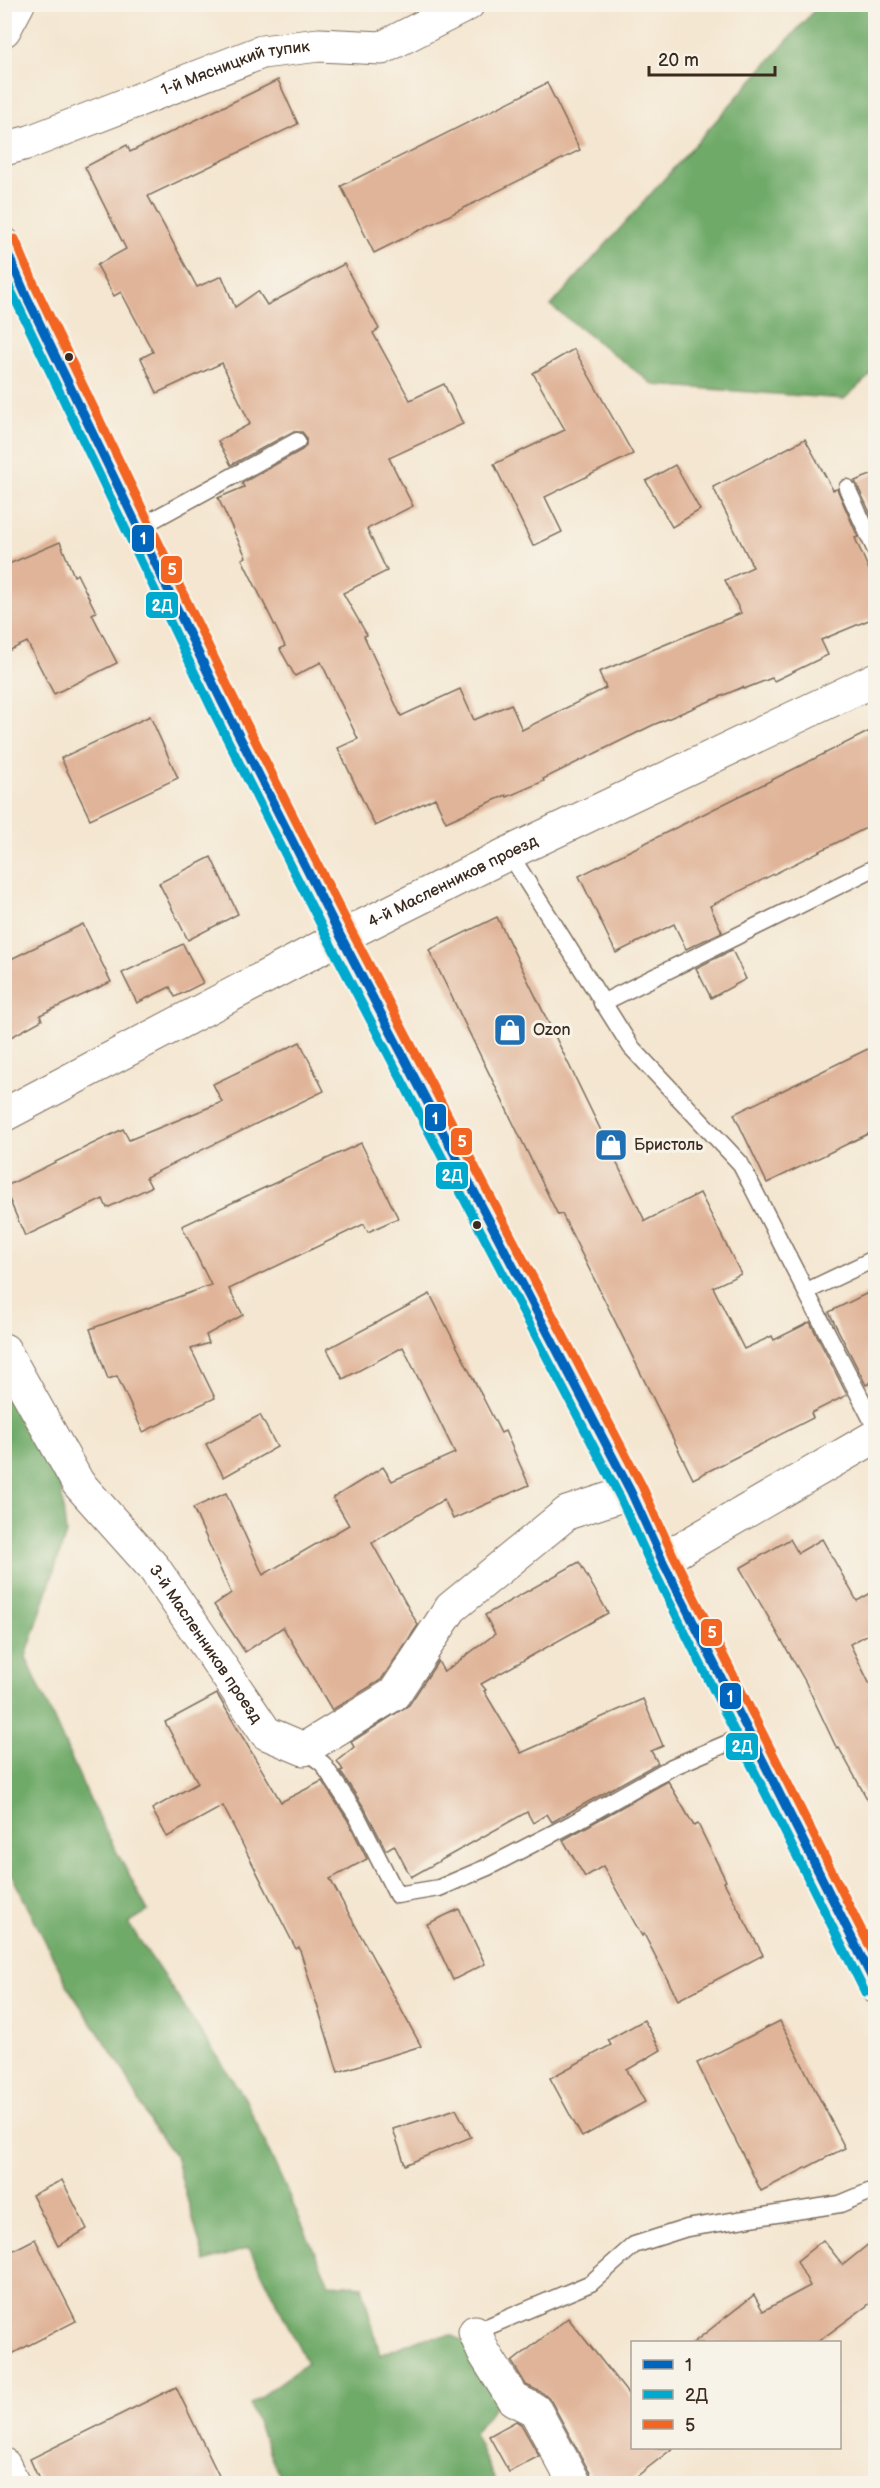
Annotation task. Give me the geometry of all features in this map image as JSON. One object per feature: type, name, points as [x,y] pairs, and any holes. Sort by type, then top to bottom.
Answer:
[{"type":"street","points":[[4,30],[18,4]]},
{"type":"street","name":"1-й Мясницкий тупик","points":[[4,149],[30,142],[262,52],[319,45],[382,48],[468,4]]},
{"type":"street","points":[[4,244],[24,291],[222,702],[341,937],[631,1492],[662,1560],[876,1987]]},
{"type":"street","name":"4-й Масленников проезд","points":[[4,1115],[341,937],[509,853],[876,680]]},
{"type":"street","name":"3-й Масленников проезд","points":[[4,1350],[78,1483],[154,1568],[266,1733],[304,1749]]},
{"type":"street","points":[[662,1560],[876,1436]]},
{"type":"street","points":[[304,1749],[394,1694],[452,1608],[567,1513],[631,1492]]},
{"type":"street","points":[[475,2332],[483,2351],[513,2399],[535,2410],[574,2484]]},
{"type":"street","points":[[4,2465],[13,2484]]},
{"type":"lane","points":[[138,528],[297,441]]},
{"type":"lane","points":[[847,488],[876,551]]},
{"type":"lane","points":[[509,853],[631,1047],[740,1163],[876,1428]]},
{"type":"lane","points":[[602,1003],[876,867]]},
{"type":"lane","points":[[807,1291],[876,1258]]},
{"type":"lane","points":[[304,1749],[323,1764],[356,1814],[397,1895],[439,1888],[488,1866],[573,1823],[672,1767],[749,1734]]},
{"type":"lane","points":[[475,2332],[591,2283],[634,2245],[687,2228],[840,2204],[876,2189]]},
{"type":"green space","points":[[819,5],[875,5],[875,371],[844,399],[654,385],[551,306]]},
{"type":"green space","points":[[4,1388],[60,1478],[66,1534],[26,1657],[93,1807],[148,1911],[128,1923],[245,2098],[329,2284],[362,2286],[380,2355],[422,2338],[452,2335],[473,2348],[503,2395],[474,2433],[496,2483],[282,2483],[250,2405],[307,2363],[249,2248],[205,2262],[175,2156],[150,2123],[123,2069],[71,1992],[5,1862]]},
{"type":"building","points":[[278,80],[298,124],[148,196],[197,287],[222,276],[235,307],[258,291],[267,305],[344,264],[379,329],[373,333],[410,400],[444,384],[463,424],[389,458],[413,506],[367,529],[387,571],[343,593],[367,635],[364,636],[401,716],[460,689],[474,720],[511,704],[522,730],[606,688],[599,672],[741,613],[725,580],[753,567],[713,487],[805,439],[833,490],[837,489],[858,537],[855,538],[876,586],[876,617],[821,640],[828,655],[774,681],[772,678],[744,689],[743,687],[653,725],[543,779],[544,781],[507,797],[506,795],[446,822],[435,798],[375,826],[338,748],[358,739],[321,662],[295,676],[280,649],[285,646],[242,559],[246,557],[218,498],[244,487],[242,483],[302,450],[306,446],[306,437],[302,432],[292,432],[231,465],[218,441],[250,424],[222,363],[157,393],[141,358],[153,352],[121,292],[114,296],[97,265],[126,249],[85,167],[127,145],[130,152]]},
{"type":"building","points":[[547,83],[580,150],[374,253],[341,186]]},
{"type":"building","points":[[574,349],[633,454],[545,497],[562,532],[533,546],[494,464],[565,430],[533,373]]},
{"type":"building","points":[[675,465],[700,510],[672,527],[646,481]]},
{"type":"building","points":[[876,473],[876,525],[855,481]]},
{"type":"building","points":[[60,542],[74,576],[77,574],[96,612],[92,614],[117,663],[54,694],[27,642],[4,653],[4,566]]},
{"type":"building","points":[[150,716],[178,778],[90,819],[61,758]]},
{"type":"building","points":[[876,728],[876,823],[710,906],[722,932],[686,949],[674,924],[616,953],[579,876]]},
{"type":"building","points":[[211,857],[238,914],[188,940],[159,883]]},
{"type":"building","points":[[497,917],[645,1221],[700,1193],[741,1274],[713,1287],[744,1349],[772,1336],[774,1340],[810,1322],[847,1395],[811,1413],[813,1418],[693,1479],[562,1214],[558,1215],[429,950]]},
{"type":"building","points":[[83,924],[111,982],[40,1015],[42,1020],[4,1041],[4,951],[9,960]]},
{"type":"building","points":[[183,944],[203,983],[175,997],[170,987],[137,1003],[122,973]]},
{"type":"building","points":[[732,950],[746,979],[711,998],[696,968]]},
{"type":"building","points":[[300,1042],[324,1091],[146,1177],[151,1187],[107,1208],[103,1199],[25,1236],[4,1187],[123,1129],[129,1140],[222,1102],[213,1084]]},
{"type":"building","points":[[876,1045],[876,1130],[767,1183],[734,1114]]},
{"type":"building","points":[[361,1143],[398,1218],[368,1232],[364,1224],[229,1289],[243,1315],[206,1335],[209,1343],[191,1349],[215,1398],[143,1432],[117,1376],[108,1379],[90,1329],[211,1285],[182,1226]]},
{"type":"building","points":[[876,1289],[876,1380],[866,1385],[829,1312]]},
{"type":"building","points":[[430,1294],[501,1433],[505,1431],[529,1485],[453,1519],[444,1499],[372,1543],[418,1625],[381,1680],[332,1710],[283,1627],[245,1652],[214,1605],[231,1593],[193,1508],[226,1493],[263,1575],[349,1525],[333,1498],[383,1467],[392,1481],[455,1453],[403,1347],[343,1379],[327,1349]]},
{"type":"building","points":[[260,1415],[277,1447],[224,1477],[206,1444]]},
{"type":"building","points":[[790,1539],[798,1553],[822,1539],[857,1601],[876,1590],[876,1630],[850,1644],[876,1697],[876,1815],[839,1748],[837,1749],[805,1681],[740,1568]]},
{"type":"building","points":[[579,1562],[608,1613],[481,1684],[521,1753],[643,1699],[663,1746],[651,1751],[658,1763],[552,1822],[547,1814],[533,1823],[527,1812],[411,1877],[394,1845],[386,1850],[365,1809],[340,1771],[343,1770],[337,1761],[354,1747],[351,1742],[409,1705],[438,1661],[444,1672],[495,1634],[485,1615]]},
{"type":"building","points":[[217,1694],[281,1802],[322,1781],[347,1819],[367,1859],[330,1879],[421,2046],[338,2072],[299,1947],[296,1949],[223,1806],[167,1837],[152,1809],[198,1783],[165,1722]]},
{"type":"building","points":[[668,1781],[694,1826],[698,1824],[726,1881],[724,1882],[763,1955],[678,2000],[644,1934],[642,1936],[603,1866],[585,1877],[563,1840]]},
{"type":"building","points":[[459,1909],[485,1964],[453,1980],[427,1924]]},
{"type":"building","points":[[644,2020],[661,2050],[627,2070],[645,2102],[582,2137],[550,2078],[611,2045],[608,2040]]},
{"type":"building","points":[[780,2021],[845,2148],[761,2191],[697,2063]]},
{"type":"building","points":[[456,2109],[471,2137],[405,2165],[393,2129]]},
{"type":"building","points":[[62,2180],[87,2229],[58,2246],[32,2195]]},
{"type":"building","points":[[876,2238],[876,2299],[819,2341],[696,2341],[754,2295],[763,2311],[810,2286],[797,2261],[823,2240],[843,2265]]},
{"type":"building","points":[[35,2239],[76,2321],[4,2358],[4,2255]]},
{"type":"building","points":[[568,2318],[631,2397],[631,2449],[672,2449],[627,2484],[594,2484],[551,2401],[543,2393],[526,2385],[512,2362]]},
{"type":"building","points":[[176,2387],[223,2484],[41,2484],[30,2459]]},
{"type":"building","points":[[516,2421],[521,2424],[539,2456],[509,2472],[489,2436]]},
{"type":"transit line","name":"5","points":[[15,239],[35,286],[233,697],[352,932],[642,1486],[673,1555],[876,1959]]},
{"type":"transit line","name":"1","points":[[4,245],[222,702],[341,937],[631,1492],[662,1560],[876,1986]]},
{"type":"transit line","name":"2Д","points":[[4,276],[211,707],[330,943],[620,1497],[651,1565],[865,1992]]},
{"type":"place","name":"Ozon","points":[[510,1030]]},
{"type":"place","name":"Бристоль","points":[[611,1145]]}]
